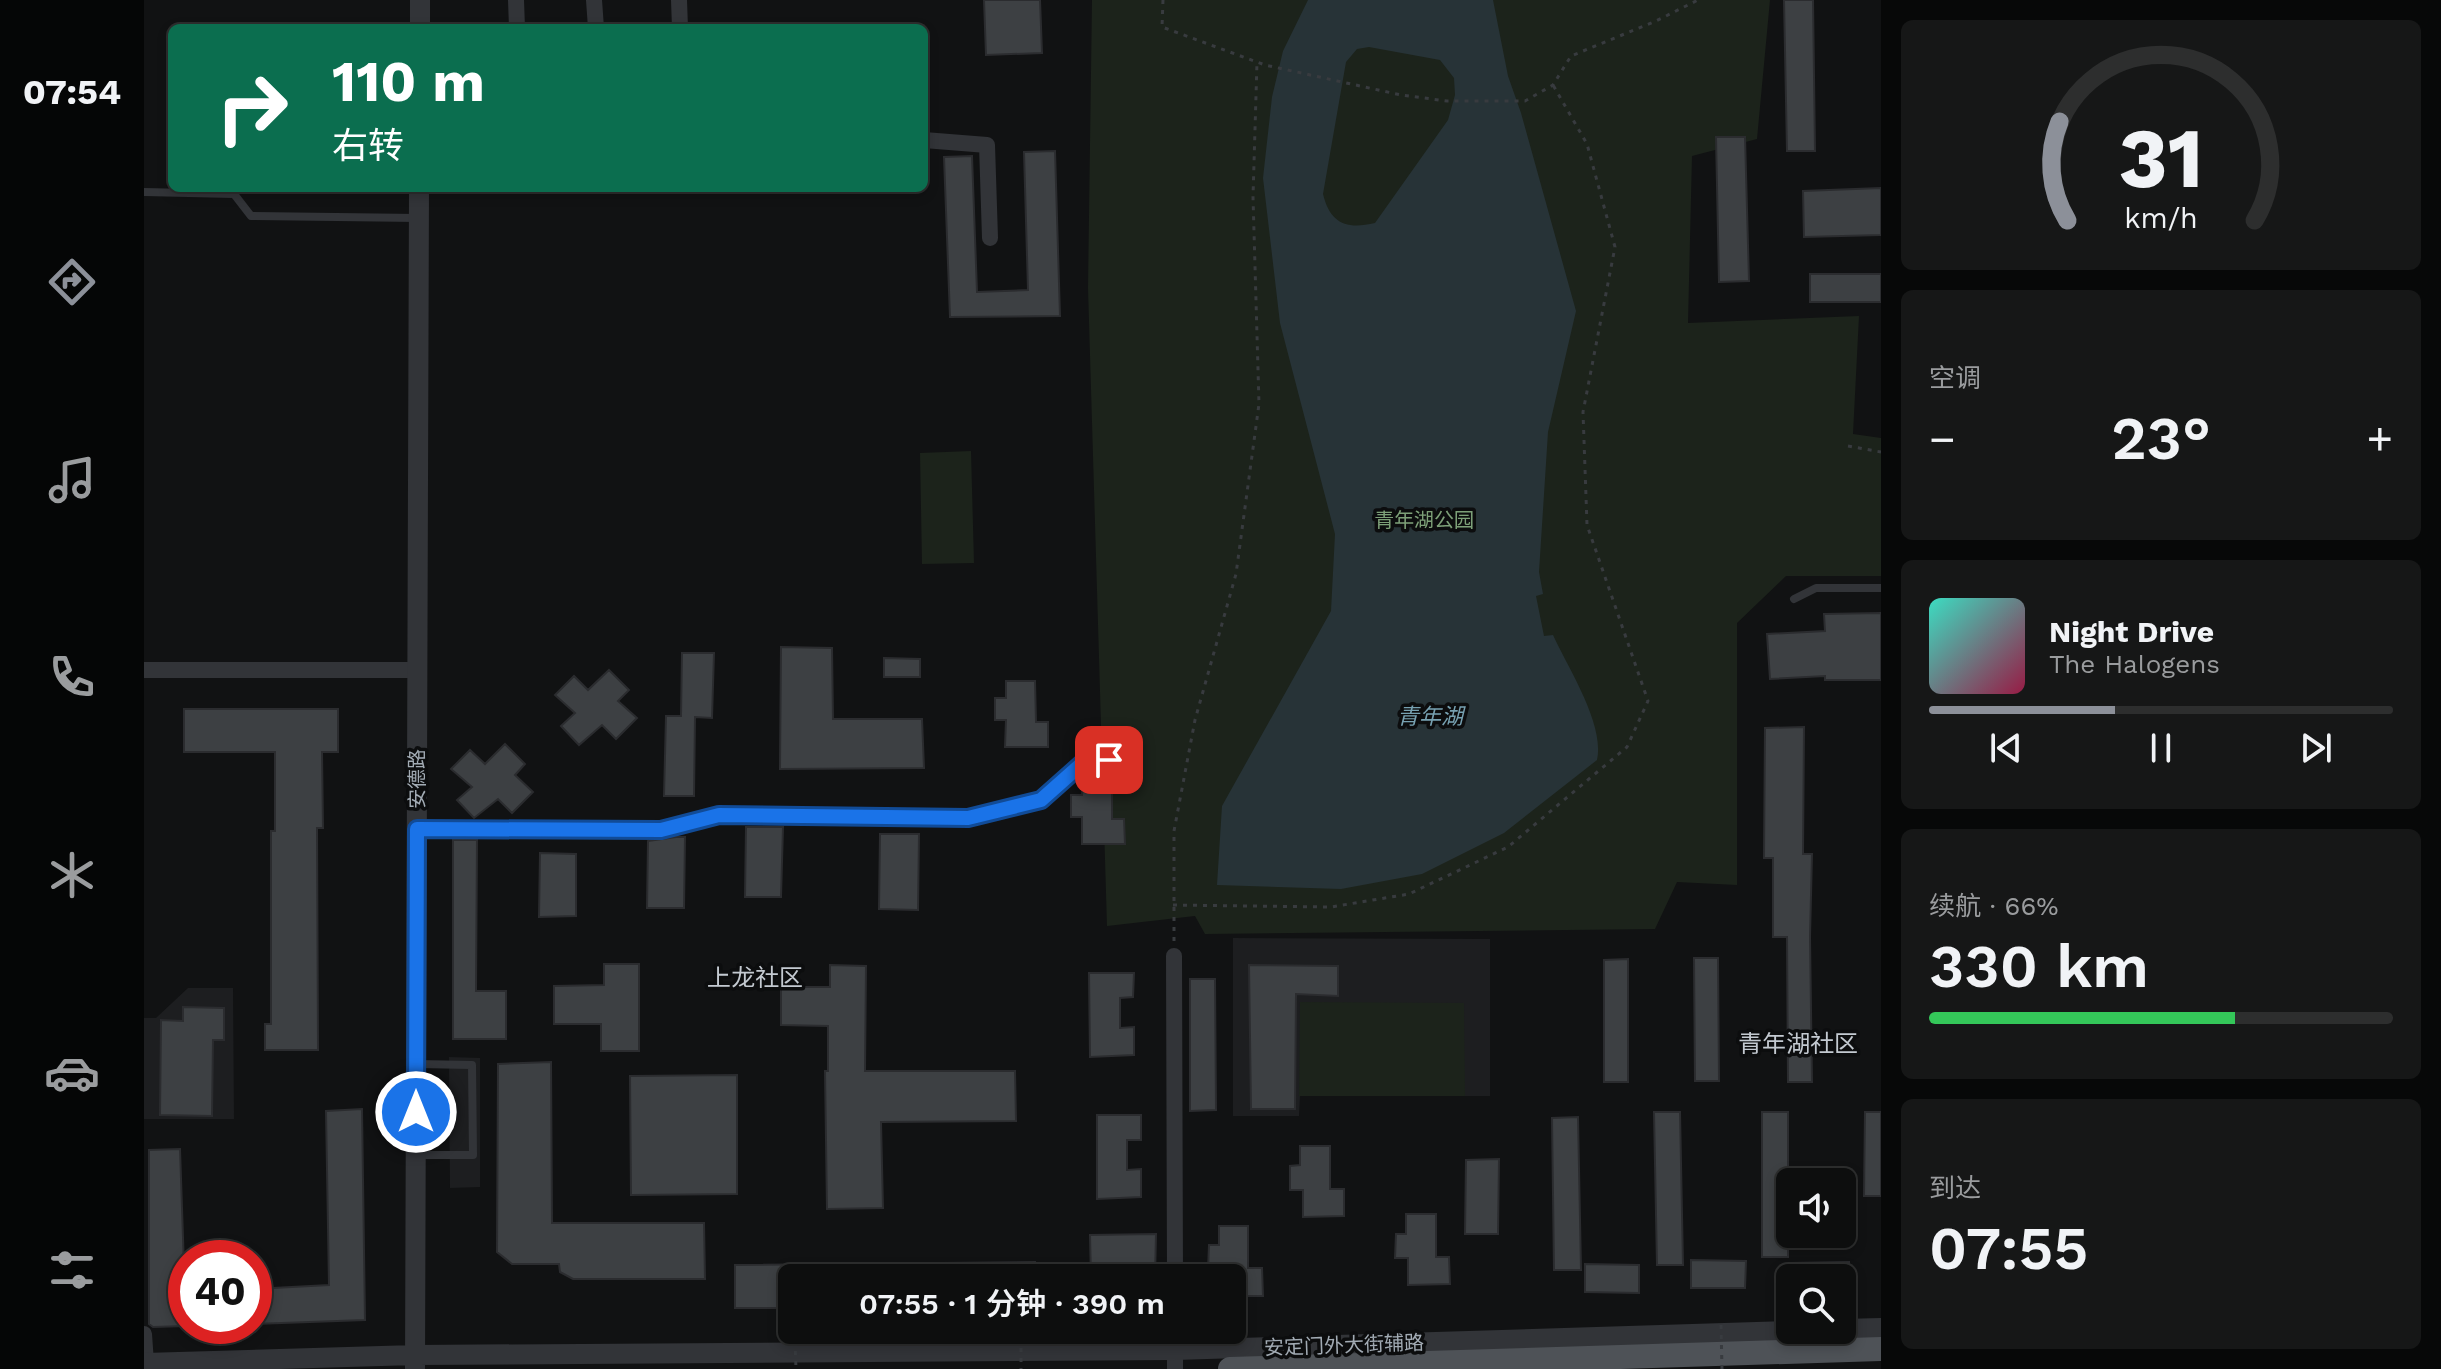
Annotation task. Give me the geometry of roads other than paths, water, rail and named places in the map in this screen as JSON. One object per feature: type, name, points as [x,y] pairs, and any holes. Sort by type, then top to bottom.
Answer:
[{"type":"main road","points":[[1230,1369],[1881,1349]]},
{"type":"street","points":[[420,0],[420,24]]},
{"type":"street","points":[[516,0],[517,24]]},
{"type":"street","points":[[594,0],[596,24]]},
{"type":"street","points":[[679,0],[680,24]]},
{"type":"street","points":[[928,140],[987,145],[990,238]]},
{"type":"street","name":"安德路","points":[[415,1362],[419,192]]},
{"type":"street","points":[[144,670],[418,670]]},
{"type":"street","points":[[417,829],[661,830],[719,815],[968,818],[1041,800],[1086,760],[1131,760]]},
{"type":"street","points":[[1174,956],[1175,1264]]},
{"type":"street","points":[[1856,1329],[1881,1328]]},
{"type":"street","name":"安定门外大街辅路","points":[[145,1363],[415,1362],[1175,1350],[1776,1331]]},
{"type":"street","points":[[144,1334],[145,1363]]},
{"type":"lane","points":[[144,192],[234,194],[251,216],[419,218]]},
{"type":"lane","points":[[1794,599],[1816,588],[1881,588]]},
{"type":"lane","points":[[416,1064],[472,1065],[474,1135],[473,1155],[416,1155]]},
{"type":"water","name":"青年湖","points":[[1308,0],[1493,0],[1508,76],[1576,311],[1548,432],[1539,572],[1543,594],[1536,596],[1544,636],[1553,635],[1591,713],[1596,730],[1597,760],[1504,833],[1422,874],[1341,889],[1217,885],[1222,806],[1331,611],[1335,534],[1280,323],[1263,178],[1272,97],[1283,51]],"holes":[[[1369,47],[1440,60],[1454,78],[1455,95],[1448,120],[1375,223],[1356,226],[1341,222],[1330,212],[1323,194],[1346,62],[1357,49]]]},
{"type":"district","name":"上龙社区","points":[[755,978]]},
{"type":"district","name":"青年湖社区","points":[[1798,1044]]},
{"type":"park label","name":"青年湖公园","points":[[1424,520]]}]
